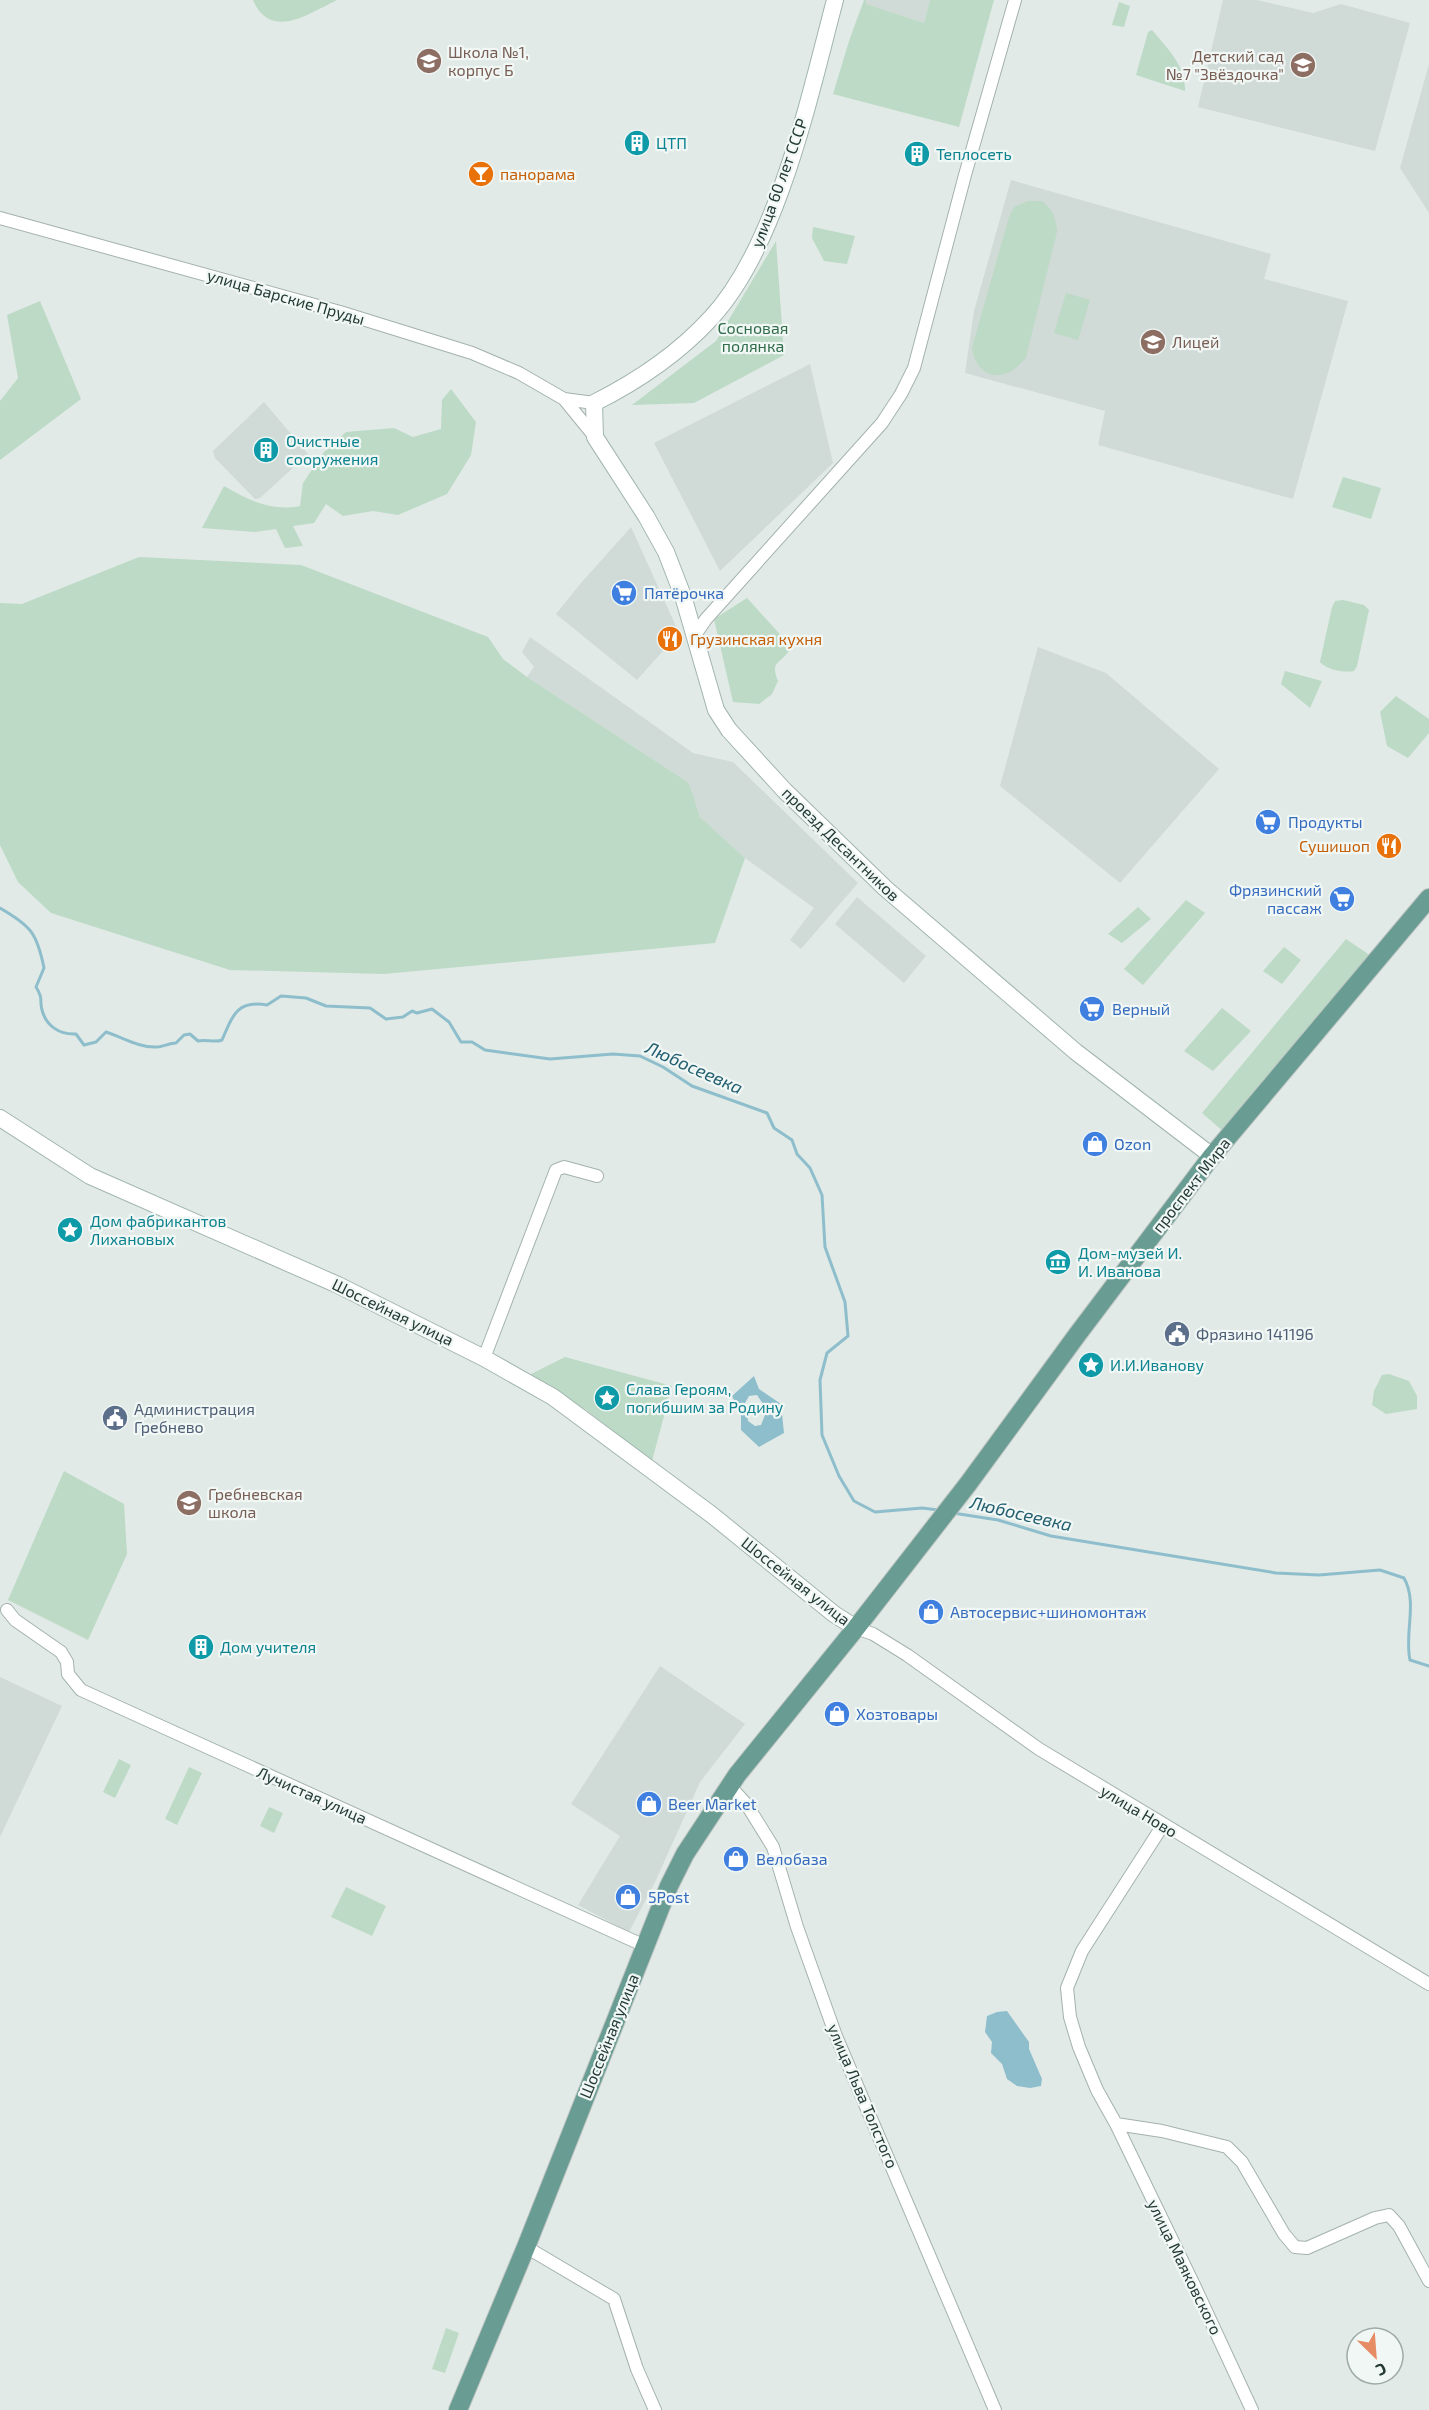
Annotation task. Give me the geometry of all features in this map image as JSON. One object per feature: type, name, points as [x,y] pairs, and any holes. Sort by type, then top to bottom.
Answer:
[{"type":"main road","name":"проспект Мира","points":[[856,1628],[968,1484],[1212,1156],[1429,898]]},
{"type":"main road","name":"Шоссейная улица","points":[[458,2410],[681,1862],[729,1785],[856,1628]]},
{"type":"street","name":"улица 60 лет СССР","points":[[594,404],[640,378],[676,353],[713,316],[740,280],[762,236],[785,176],[835,0]]},
{"type":"street","points":[[695,635],[706,619],[882,423],[902,394],[914,368],[965,175],[1015,0]]},
{"type":"street","name":"улица Барские Пруды","points":[[0,218],[340,312],[472,353],[519,373],[564,399]]},
{"type":"street","points":[[564,399],[594,404],[595,437]]},
{"type":"street","points":[[564,399],[595,437]]},
{"type":"street","name":"проезд Десантников","points":[[595,437],[646,516],[666,552],[695,635],[716,710],[742,746],[885,888],[1076,1052],[1212,1156]]},
{"type":"street","name":"Шоссейная улица","points":[[0,1119],[90,1176],[278,1257],[484,1358],[553,1397],[712,1515],[834,1614],[856,1628]]},
{"type":"street","points":[[484,1358],[556,1170],[564,1167],[597,1176]]},
{"type":"street","name":"Лучистая улица","points":[[7,1610],[15,1620],[61,1652],[67,1662],[71,1680],[81,1690],[645,1946]]},
{"type":"street","name":"улица Ново","points":[[856,1628],[873,1634],[907,1655],[1039,1749],[1429,1984]]},
{"type":"street","name":"улица Льва Толстого","points":[[729,1785],[747,1805],[773,1847],[797,1927],[836,2036],[995,2410]]},
{"type":"street","name":"улица Маяковского","points":[[1163,1825],[1083,1951],[1067,1988],[1070,2017],[1079,2047],[1097,2090],[1116,2124],[1252,2410]]},
{"type":"street","points":[[1116,2124],[1162,2131],[1227,2147],[1242,2162],[1284,2234],[1295,2247],[1307,2248],[1375,2218],[1389,2215],[1399,2226],[1429,2281]]},
{"type":"street","points":[[526,2247],[614,2299],[637,2369],[655,2410]]},
{"type":"shaded area","points":[[866,0],[930,0],[924,23],[865,4]]},
{"type":"shaded area","name":"Детский сад №7 \"Звёздочка\"","points":[[1223,0],[1257,0],[1313,13],[1341,4],[1410,23],[1375,151],[1198,107]]},
{"type":"shaded area","points":[[1429,64],[1429,213],[1400,168]]},
{"type":"shaded area","name":"Лицей","points":[[1011,180],[1271,254],[1264,279],[1348,301],[1293,499],[1098,445],[1105,411],[965,373],[974,311]]},
{"type":"shaded area","points":[[810,364],[833,463],[720,571],[654,443]]},
{"type":"shaded area","points":[[264,402],[308,454],[260,498],[255,499],[215,458],[213,451]]},
{"type":"shaded area","points":[[631,527],[679,633],[637,680],[556,614]]},
{"type":"shaded area","points":[[530,637],[693,753],[733,762],[858,883],[801,949],[790,940],[814,908],[745,858],[700,817],[689,783],[527,677],[534,667],[522,652]]},
{"type":"shaded area","points":[[1038,647],[1106,673],[1219,769],[1120,883],[1000,786]]},
{"type":"shaded area","points":[[857,897],[926,956],[904,983],[835,924]]},
{"type":"shaded area","points":[[660,1666],[745,1724],[700,1782],[656,1880],[629,1932],[578,1905],[620,1836],[571,1804]]},
{"type":"shaded area","points":[[0,1677],[62,1706],[0,1837]]},
{"type":"green space","points":[[253,0],[337,0],[302,17],[280,22],[270,19],[261,12]]},
{"type":"green space","points":[[864,0],[866,4],[924,23],[930,0],[994,0],[959,127],[833,94]]},
{"type":"green space","points":[[1119,2],[1130,6],[1124,27],[1112,25]]},
{"type":"green space","points":[[1152,30],[1179,65],[1185,91],[1136,75],[1148,32]]},
{"type":"green space","points":[[1028,201],[1042,201],[1046,204],[1053,215],[1057,232],[1026,357],[1011,371],[1003,375],[994,375],[980,367],[972,348],[1009,217],[1014,207]]},
{"type":"green space","points":[[813,227],[855,236],[847,264],[824,261],[812,238]]},
{"type":"green space","name":"Сосновая полянка","points":[[776,241],[784,355],[694,403],[632,405],[716,341]]},
{"type":"green space","points":[[1066,293],[1090,300],[1078,340],[1054,333]]},
{"type":"green space","points":[[40,301],[81,399],[0,460],[0,401],[18,378],[7,315]]},
{"type":"green space","points":[[451,389],[476,422],[471,455],[447,494],[398,515],[373,511],[343,516],[326,504],[314,523],[293,526],[303,546],[285,548],[276,529],[255,532],[202,528],[224,486],[260,504],[279,507],[300,506],[303,483],[324,452],[346,432],[394,428],[413,437],[441,429],[442,400]]},
{"type":"green space","points":[[1343,477],[1381,488],[1371,519],[1332,507]]},
{"type":"green space","points":[[139,557],[301,565],[488,637],[503,659],[527,677],[689,783],[700,817],[745,858],[715,943],[384,974],[230,970],[51,913],[18,882],[0,845],[0,603],[22,604]]},
{"type":"green space","points":[[747,598],[786,641],[790,649],[776,666],[778,681],[772,694],[759,704],[733,702],[714,619]]},
{"type":"green space","points":[[1343,600],[1364,605],[1369,610],[1357,666],[1354,671],[1350,672],[1331,669],[1320,662],[1332,607],[1335,601]]},
{"type":"green space","points":[[1285,671],[1322,681],[1310,708],[1281,684]]},
{"type":"green space","points":[[1396,696],[1429,719],[1429,733],[1408,758],[1387,746],[1380,712]]},
{"type":"green space","points":[[1186,900],[1205,913],[1143,985],[1124,969]]},
{"type":"green space","points":[[1138,907],[1151,919],[1122,943],[1108,934]]},
{"type":"green space","points":[[1346,939],[1374,958],[1225,1133],[1202,1113]]},
{"type":"green space","points":[[1284,947],[1301,960],[1282,984],[1263,971]]},
{"type":"green space","points":[[1222,1008],[1251,1031],[1213,1071],[1184,1051]]},
{"type":"green space","points":[[565,1357],[672,1386],[652,1461],[585,1409],[527,1376]]},
{"type":"green space","points":[[1389,1374],[1409,1381],[1417,1396],[1417,1409],[1386,1414],[1372,1405],[1374,1391],[1382,1375]]},
{"type":"green space","points":[[64,1471],[124,1504],[127,1554],[88,1640],[8,1600]]},
{"type":"green space","points":[[119,1759],[131,1765],[115,1798],[103,1792]]},
{"type":"green space","points":[[189,1767],[202,1773],[177,1825],[165,1819]]},
{"type":"green space","points":[[269,1807],[283,1813],[274,1833],[260,1826]]},
{"type":"green space","points":[[346,1887],[386,1906],[372,1936],[331,1917]]},
{"type":"green space","points":[[446,2328],[459,2333],[445,2373],[432,2369]]},
{"type":"water","points":[[754,1376],[759,1389],[781,1404],[784,1433],[759,1447],[741,1430],[741,1416],[732,1396]],"holes":[[[757,1395],[767,1410],[761,1425],[755,1426],[748,1421],[745,1403],[749,1396]]]},
{"type":"water","points":[[1007,2011],[1029,2042],[1029,2049],[1042,2079],[1041,2086],[1030,2088],[1017,2086],[1007,2079],[1002,2064],[991,2053],[992,2042],[985,2032],[987,2016]]},
{"type":"waterway","name":"Любосеевка","points":[[0,908],[26,926],[39,946],[44,968],[36,987],[47,1021],[59,1031],[76,1034],[84,1045],[96,1042],[106,1032],[150,1047],[176,1043],[184,1035],[190,1034],[198,1041],[219,1041],[222,1040],[229,1023],[242,1007],[267,1005],[281,996],[306,998],[326,1006],[370,1008],[386,1019],[403,1017],[412,1011],[417,1013],[432,1009],[449,1022],[461,1042],[472,1042],[485,1050],[550,1059],[613,1054],[640,1056],[663,1067],[692,1086],[767,1113],[774,1128],[792,1140],[797,1154],[810,1168],[822,1195],[825,1247],[845,1302],[848,1336],[827,1353],[820,1380],[822,1435],[839,1476],[854,1501],[875,1512],[922,1508],[938,1510]]},
{"type":"waterway","name":"Любосеевка","points":[[953,1513],[998,1520],[1051,1536],[1276,1573],[1319,1575],[1380,1570],[1404,1578],[1410,1598],[1408,1639],[1410,1660],[1429,1666]]},
{"type":"place","name":"Школа №1, корпус Б","points":[[429,61]]},
{"type":"place","name":"Детский сад №7 \"Звёздочка\"","points":[[1303,65]]},
{"type":"place","name":"ЦТП","points":[[637,143]]},
{"type":"place","name":"Теплосеть","points":[[917,154]]},
{"type":"place","name":"панорама","points":[[481,174]]},
{"type":"place","name":"Лицей","points":[[1153,342]]},
{"type":"place","name":"Очистные сооружения","points":[[266,450]]},
{"type":"place","name":"Пятёрочка","points":[[624,593]]},
{"type":"place","name":"Грузинская кухня","points":[[670,639]]},
{"type":"place","name":"Продукты","points":[[1268,822]]},
{"type":"place","name":"Сушишоп","points":[[1389,846]]},
{"type":"place","name":"Фрязинский пассаж","points":[[1342,899]]},
{"type":"place","name":"Верный","points":[[1092,1009]]},
{"type":"place","name":"Ozon","points":[[1095,1144]]},
{"type":"place","name":"Дом фабрикантов Лихановых","points":[[70,1230]]},
{"type":"place","name":"Дом-музей И. И. Иванова","points":[[1058,1262]]},
{"type":"place","name":"Фрязино 141196","points":[[1177,1334]]},
{"type":"place","name":"И.И.Иванову","points":[[1091,1365]]},
{"type":"place","name":"Слава Героям, погибшим за Родину","points":[[607,1398]]},
{"type":"place","name":"Администрация Гребнево","points":[[115,1418]]},
{"type":"place","name":"Гребневская школа","points":[[189,1503]]},
{"type":"place","name":"Автосервис+шиномонтаж","points":[[931,1612]]},
{"type":"place","name":"Дом учителя","points":[[201,1647]]},
{"type":"place","name":"Хозтовары","points":[[837,1714]]},
{"type":"place","name":"Beer Market","points":[[649,1804]]},
{"type":"place","name":"Велобаза","points":[[736,1859]]},
{"type":"place","name":"5Post","points":[[628,1897]]}]
